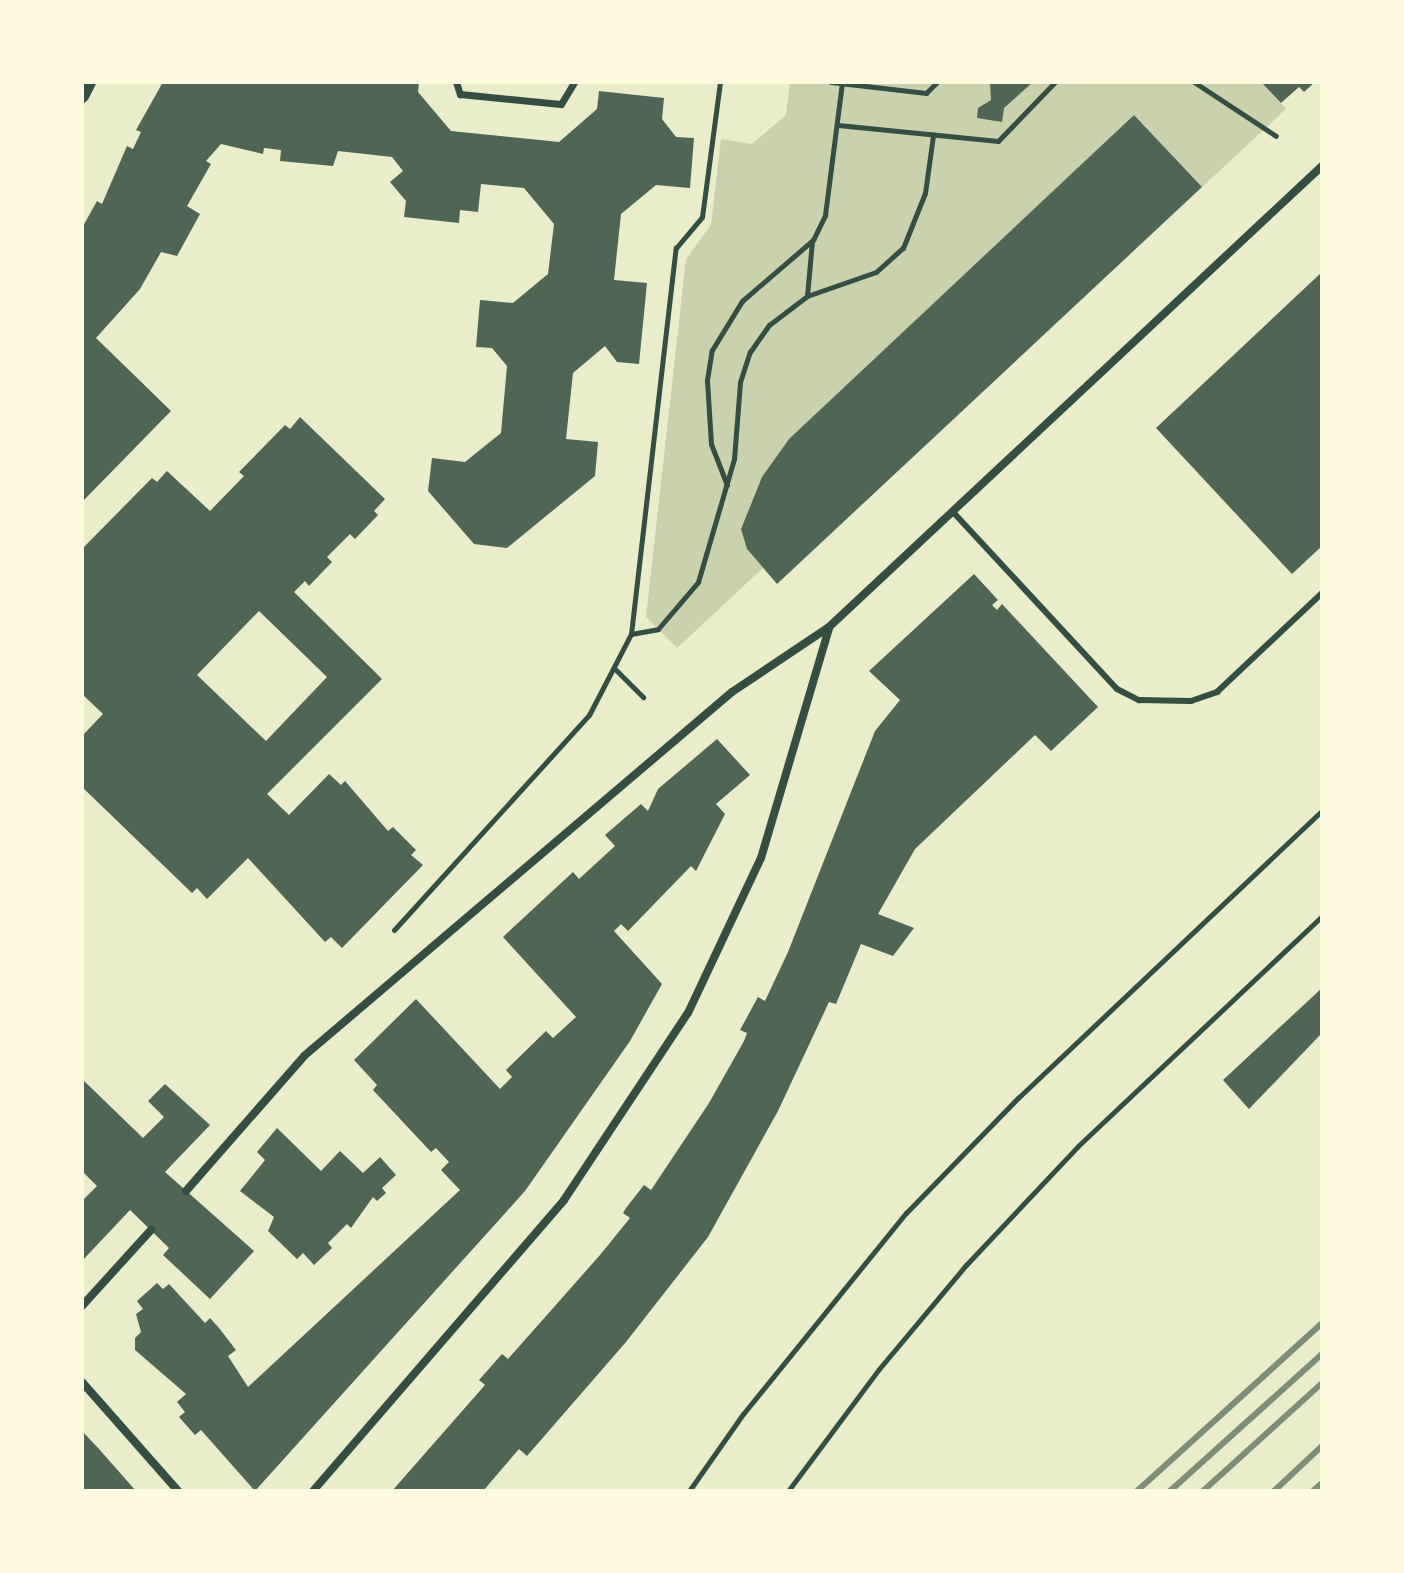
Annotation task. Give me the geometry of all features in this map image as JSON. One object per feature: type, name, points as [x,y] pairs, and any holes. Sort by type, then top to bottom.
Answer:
[{"type":"street","points":[[82,96],[89,82]]},
{"type":"street","points":[[456,82],[460,94],[561,104],[574,82]]},
{"type":"street","points":[[186,1191],[304,1056],[732,692],[829,627],[1322,166]]},
{"type":"street","points":[[313,1491],[564,1200],[688,1013],[761,858],[829,627]]},
{"type":"street","points":[[82,1306],[151,1230]]},
{"type":"street","points":[[82,1382],[178,1491]]},
{"type":"lane","points":[[953,512],[1117,689],[1139,700],[1191,701],[1217,692],[1322,593]]},
{"type":"path","points":[[394,930],[589,715],[631,634],[676,248],[702,217],[720,82]]},
{"type":"path","points":[[831,82],[926,93],[937,82]]},
{"type":"path","points":[[838,125],[998,141],[1055,82]]},
{"type":"path","points":[[1194,82],[1276,136]]},
{"type":"path","points":[[807,296],[813,240],[833,186],[842,83]]},
{"type":"path","points":[[631,634],[658,629],[698,582],[727,485],[740,382],[750,352],[769,325],[807,296],[876,272],[903,248],[925,193],[933,135]]},
{"type":"path","points":[[727,485],[711,444],[707,380],[712,350],[742,301],[813,240]]},
{"type":"path","points":[[615,669],[643,697]]},
{"type":"path","points":[[689,1491],[743,1414],[906,1213],[1018,1098],[1322,811]]},
{"type":"path","points":[[788,1491],[966,1265],[1078,1146],[1322,916]]},
{"type":"green space","points":[[790,82],[1261,82],[1286,109],[1202,187],[1134,115],[789,439],[763,476],[741,528],[747,549],[763,568],[677,648],[646,617],[686,259],[711,225],[721,139],[752,144],[786,115]]},
{"type":"building","points":[[163,82],[419,82],[418,92],[451,131],[559,142],[597,109],[599,91],[664,98],[662,119],[676,137],[694,138],[690,188],[656,185],[621,214],[614,280],[647,283],[639,364],[617,362],[605,346],[573,373],[566,439],[598,442],[595,476],[507,548],[474,544],[428,491],[432,458],[465,462],[501,433],[507,366],[492,348],[476,347],[480,300],[513,303],[548,274],[554,224],[524,188],[481,184],[478,212],[460,210],[459,223],[404,217],[406,201],[390,182],[403,171],[392,157],[338,151],[333,166],[280,161],[281,150],[264,148],[263,154],[221,144],[206,161],[211,164],[187,206],[200,214],[177,256],[161,252],[140,289],[96,338],[171,411],[82,502],[82,228],[97,201],[102,204],[127,146],[133,149],[141,132],[136,130]]},
{"type":"building","points":[[990,82],[1033,82],[1004,108],[1002,122],[977,118],[978,108],[991,100]]},
{"type":"building","points":[[1261,82],[1315,82],[1304,92],[1299,87],[1281,103]]},
{"type":"building","points":[[1134,115],[1202,187],[777,584],[747,549],[741,529],[762,477],[789,439]]},
{"type":"building","points":[[1322,272],[1322,546],[1292,574],[1156,428]]},
{"type":"building","points":[[300,417],[385,499],[374,511],[378,515],[355,539],[350,534],[327,557],[332,562],[309,586],[305,581],[294,592],[382,679],[267,794],[289,815],[329,774],[341,785],[345,781],[388,831],[393,827],[416,850],[411,855],[423,865],[342,948],[331,937],[325,942],[248,858],[207,899],[197,888],[192,893],[82,787],[82,736],[103,714],[82,694],[82,549],[152,478],[157,482],[167,471],[210,511],[244,476],[239,472],[285,425],[290,429]],"holes":[[[259,611],[327,677],[266,741],[197,675]]]},
{"type":"building","points":[[974,574],[998,600],[992,605],[997,610],[1002,604],[1098,707],[1051,751],[1035,735],[915,849],[878,914],[914,928],[893,956],[861,944],[836,1004],[829,1002],[778,1111],[708,1237],[626,1342],[527,1456],[519,1449],[483,1491],[392,1491],[485,1385],[479,1380],[502,1354],[508,1359],[600,1255],[630,1218],[623,1213],[626,1208],[644,1185],[651,1190],[709,1103],[744,1041],[747,1033],[740,1030],[758,997],[765,1001],[788,952],[875,731],[900,700],[869,671]]},
{"type":"building","points":[[717,739],[750,775],[716,804],[725,814],[696,871],[691,866],[628,931],[621,924],[614,931],[662,984],[630,1041],[525,1191],[255,1491],[201,1430],[195,1435],[179,1417],[185,1412],[177,1402],[186,1394],[135,1350],[135,1338],[141,1332],[136,1314],[143,1309],[137,1301],[157,1283],[163,1289],[169,1284],[205,1323],[210,1318],[236,1350],[228,1356],[248,1387],[460,1190],[441,1170],[449,1162],[436,1148],[431,1152],[373,1090],[377,1085],[354,1060],[416,999],[500,1089],[512,1077],[506,1070],[546,1031],[553,1038],[576,1017],[503,937],[573,872],[579,879],[615,846],[605,835],[641,804],[648,811],[658,789]]},
{"type":"building","points":[[1322,988],[1322,1033],[1249,1109],[1223,1080]]},
{"type":"building","points":[[82,1079],[143,1138],[164,1117],[148,1101],[165,1084],[210,1125],[165,1172],[254,1251],[210,1299],[163,1255],[169,1248],[130,1210],[82,1261],[82,1201],[97,1186],[82,1171]]},
{"type":"building","points":[[277,1128],[321,1171],[340,1151],[363,1173],[380,1157],[396,1175],[382,1188],[386,1193],[377,1201],[373,1197],[351,1228],[347,1224],[328,1243],[332,1248],[314,1265],[303,1253],[297,1259],[268,1231],[274,1217],[240,1191],[265,1160],[257,1152]]},
{"type":"building","points":[[82,1431],[99,1449],[136,1491],[82,1491]]},
{"type":"railway","points":[[1137,1491],[1322,1323]]},
{"type":"railway","points":[[1170,1491],[1322,1354]]},
{"type":"railway","points":[[1203,1491],[1322,1383]]},
{"type":"railway","points":[[1274,1491],[1322,1446]]},
{"type":"railway","points":[[1313,1491],[1322,1483]]}]
